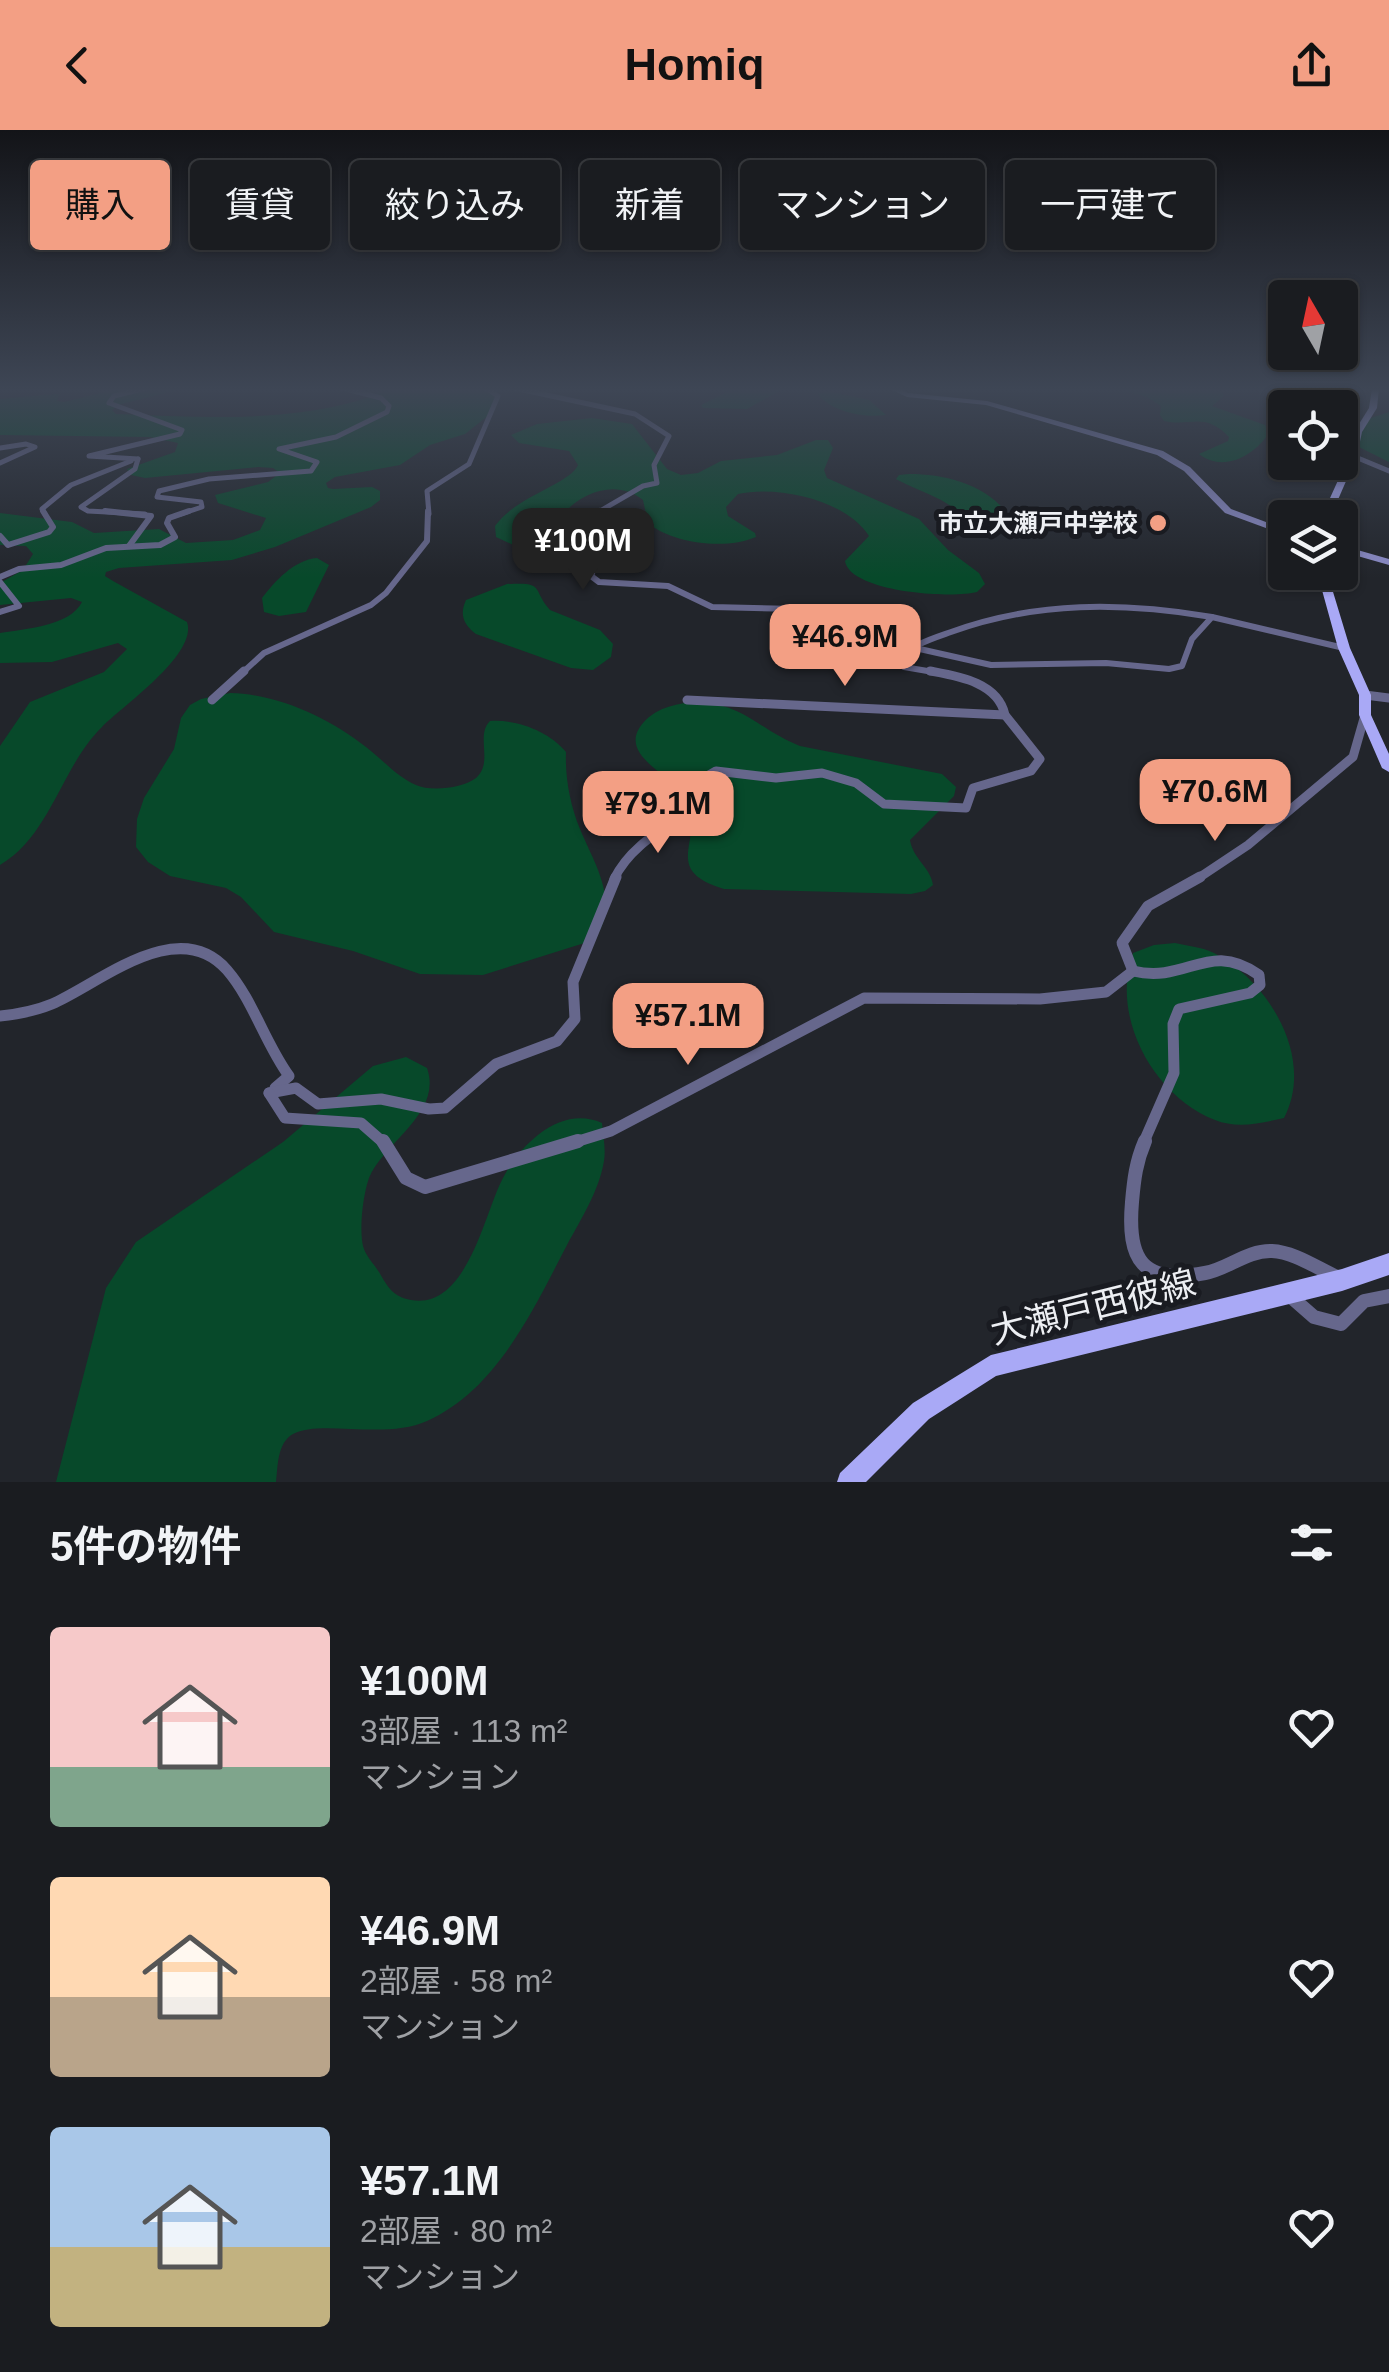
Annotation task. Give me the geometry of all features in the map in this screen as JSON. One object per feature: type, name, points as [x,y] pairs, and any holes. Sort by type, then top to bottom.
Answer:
[{"type":"main road","points":[[1327,590],[1344,648],[1365,695],[1365,715],[1389,768]]},
{"type":"main road","name":"大瀬戸西彼線","points":[[849,1482],[921,1411],[991,1366],[1342,1280],[1389,1264]]},
{"type":"street","points":[[0,463],[26,451]]},
{"type":"street","points":[[109,451],[89,456],[138,459]]},
{"type":"street","points":[[0,612],[19,606],[0,579],[18,569],[65,563],[94,551],[156,547],[172,542],[175,537],[166,523],[169,518],[202,506],[201,502],[157,496],[159,491],[209,478],[311,471],[317,462],[286,451]]},
{"type":"street","points":[[212,700],[264,653],[357,612],[386,593],[430,532],[427,491],[470,462],[474,451]]},
{"type":"street","points":[[661,451],[654,465],[657,483],[643,486],[594,514],[592,519],[602,550],[591,576],[599,582],[668,586],[712,607],[797,609],[884,641],[991,665],[1106,662],[1169,669],[1182,666],[1192,639],[1212,617]]},
{"type":"street","points":[[1153,451],[1187,469],[1228,510],[1268,525]]},
{"type":"street","points":[[1358,458],[1389,471]]},
{"type":"street","points":[[0,536],[8,544],[50,532],[50,518],[42,509],[45,504],[90,478],[138,459]]},
{"type":"street","points":[[129,546],[151,516],[140,512],[88,511],[81,507],[135,470],[138,459]]},
{"type":"street","points":[[1358,553],[1389,562]]},
{"type":"street","points":[[268,1093],[290,1086],[304,1088],[318,1104],[381,1098],[429,1109],[445,1108],[496,1064],[557,1041],[574,1019],[573,982],[610,886],[622,864],[645,840],[682,816],[681,791],[696,778],[728,768],[782,779],[826,773],[872,792],[884,804],[966,808],[974,788],[1030,772],[1040,759],[1004,715],[1003,706],[971,678],[904,668],[897,662],[913,648],[986,618],[1050,606],[1120,604],[1212,617],[1344,648]]},
{"type":"street","points":[[1365,695],[1389,698]]},
{"type":"street","points":[[687,700],[1004,715]]},
{"type":"street","points":[[1133,971],[1122,943],[1148,906],[1173,895],[1248,846],[1310,796],[1353,757],[1365,715]]},
{"type":"street","points":[[0,1016],[12,1018],[60,1002],[138,958],[191,950],[220,963],[232,976],[267,1045],[289,1076],[268,1093]]},
{"type":"street","points":[[1133,971],[1160,978],[1224,956],[1246,964],[1259,975],[1260,985],[1250,992],[1179,1009],[1173,1024],[1174,1074],[1135,1164],[1129,1235],[1138,1261],[1158,1274],[1207,1273],[1245,1256],[1270,1251],[1295,1257],[1342,1280]]},
{"type":"street","points":[[268,1093],[284,1118],[352,1120],[368,1126],[382,1137],[399,1172],[412,1185],[426,1188],[610,1131],[864,998],[1040,999],[1106,992],[1133,971]]},
{"type":"street","points":[[1287,1294],[1314,1316],[1340,1324],[1364,1301],[1389,1296]]},
{"type":"green space","points":[[421,451],[400,465],[335,477],[326,483],[328,488],[372,487],[380,491],[380,500],[275,547],[232,560],[106,572],[105,576],[113,581],[187,622],[187,635],[171,663],[88,743],[32,836],[0,865],[0,746],[30,702],[104,672],[127,649],[118,643],[52,662],[0,663],[0,633],[57,621],[82,602],[71,598],[0,605],[0,583],[23,570],[33,554],[26,546],[0,545],[0,513],[72,522],[94,533],[159,529],[186,543],[233,540],[260,530],[266,518],[218,503],[215,495],[268,482],[280,473],[258,467],[145,478],[131,475],[127,469],[175,452]]},
{"type":"green space","points":[[569,451],[653,451],[667,469],[681,475],[698,473],[721,461],[787,451],[832,451],[824,470],[827,478],[919,519],[948,550],[979,573],[985,584],[977,592],[946,594],[903,591],[864,580],[851,572],[845,561],[869,536],[858,523],[810,498],[772,492],[738,494],[726,507],[728,516],[755,533],[756,537],[744,541],[700,543],[671,536],[648,523],[643,500],[613,489],[592,493],[565,512],[563,522],[579,554],[575,560],[535,555],[496,537],[495,526],[504,516],[565,478],[578,465]]},
{"type":"green space","points":[[1252,451],[1228,462],[1199,454]]},
{"type":"green space","points":[[1367,451],[1389,451],[1389,462]]},
{"type":"green space","points":[[909,474],[936,476],[976,488],[999,504],[1008,514],[1007,520],[979,521],[896,479]]},
{"type":"green space","points":[[317,558],[329,565],[306,612],[279,616],[264,612],[262,598],[279,578],[293,567]]},
{"type":"green space","points":[[507,584],[533,586],[550,610],[600,630],[613,644],[611,657],[593,670],[571,668],[476,634],[464,619],[466,600]]},
{"type":"green space","points":[[230,693],[266,698],[319,717],[352,736],[402,777],[430,788],[455,786],[476,778],[484,764],[484,734],[490,721],[521,724],[551,738],[566,752],[573,810],[603,884],[605,912],[594,940],[483,975],[420,974],[353,951],[274,932],[241,897],[226,888],[170,876],[148,862],[136,847],[137,819],[144,798],[174,749],[181,718],[190,705],[201,699]]},
{"type":"green space","points":[[699,701],[730,708],[800,746],[942,774],[956,787],[954,796],[910,840],[933,885],[911,894],[724,889],[694,873],[688,853],[692,815],[688,801],[642,756],[636,735],[655,713]]},
{"type":"green space","points":[[1175,943],[1214,953],[1234,966],[1269,1002],[1282,1024],[1294,1071],[1292,1095],[1284,1118],[1241,1125],[1215,1120],[1173,1093],[1142,1051],[1127,1002],[1127,977],[1133,953]]},
{"type":"green space","points":[[406,1057],[427,1068],[427,1099],[369,1178],[361,1230],[368,1256],[391,1290],[405,1299],[430,1299],[446,1291],[459,1276],[480,1237],[508,1168],[529,1143],[556,1124],[571,1119],[602,1123],[604,1161],[594,1194],[527,1320],[493,1368],[452,1407],[427,1421],[393,1429],[320,1428],[293,1434],[281,1449],[276,1482],[56,1482],[106,1288],[136,1242],[283,1142],[373,1066]]},
{"type":"place","name":"市立大瀬戸中学校","points":[[1158,523]]}]
